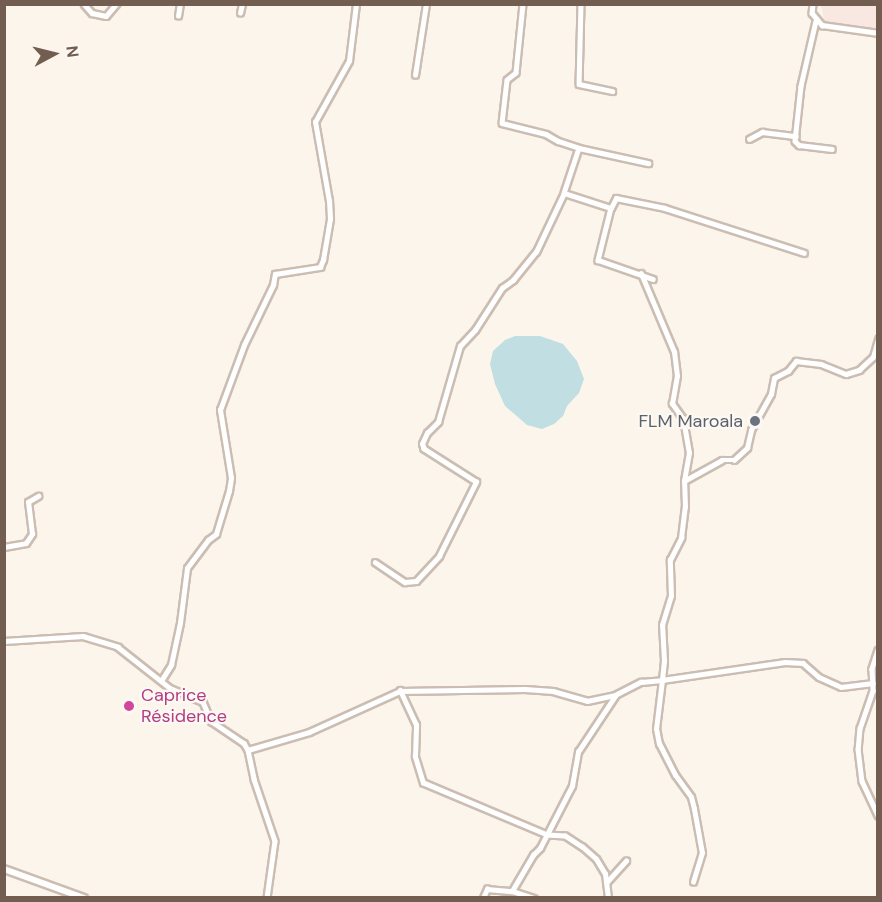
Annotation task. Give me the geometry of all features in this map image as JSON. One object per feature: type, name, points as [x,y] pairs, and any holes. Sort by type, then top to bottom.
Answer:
[{"type":"main road","points":[[4,869],[84,897]]},
{"type":"street","points":[[84,4],[92,13],[105,16],[116,4]]},
{"type":"street","points":[[178,16],[180,4]]},
{"type":"street","points":[[240,13],[242,4]]},
{"type":"street","points":[[161,681],[171,665],[180,624],[187,568],[208,540],[216,534],[229,491],[231,478],[220,410],[244,345],[273,285],[275,274],[320,267],[323,260],[330,219],[330,201],[315,122],[350,61],[356,4]]},
{"type":"street","points":[[415,75],[426,4]]},
{"type":"street","points":[[523,4],[516,73],[507,80],[502,123],[546,134],[579,148],[648,163]]},
{"type":"street","points":[[581,4],[579,84],[612,91]]},
{"type":"street","points":[[813,4],[812,13],[816,21],[801,86],[795,141],[799,145],[832,149]]},
{"type":"street","points":[[816,21],[831,27],[878,33]]},
{"type":"street","points":[[749,138],[762,132],[796,136]]},
{"type":"street","points":[[375,561],[405,582],[416,581],[439,556],[476,482],[424,449],[422,444],[427,433],[438,422],[460,346],[475,330],[502,288],[513,280],[536,252],[564,192],[579,148]]},
{"type":"street","points":[[564,192],[611,208]]},
{"type":"street","points":[[653,279],[598,260],[611,208],[616,198],[665,208],[804,253]]},
{"type":"street","points":[[641,274],[674,352],[676,376],[672,404],[683,419],[689,453],[684,481],[685,507],[681,538],[670,560],[671,596],[662,625],[664,661],[656,729],[659,744],[675,775],[690,797],[694,809],[702,853],[693,882]]},
{"type":"street","points":[[684,481],[722,460],[734,460],[747,448],[751,430],[771,393],[774,378],[788,371],[796,361],[821,364],[846,374],[859,370],[873,357],[878,339]]},
{"type":"street","points":[[4,547],[26,543],[32,534],[28,502],[38,496]]},
{"type":"street","points":[[4,640],[83,636],[118,647],[161,681],[203,702],[211,721],[244,743],[248,750],[254,779],[275,841],[267,897]]},
{"type":"street","points":[[878,650],[872,669],[873,691],[860,728],[858,749],[862,781],[878,816]]},
{"type":"street","points":[[248,750],[309,732],[400,691],[525,689],[553,691],[587,701],[615,695],[641,682],[785,662],[803,663],[819,678],[841,687],[873,683]]},
{"type":"street","points":[[400,691],[416,725],[415,756],[423,783],[547,835],[565,836],[596,859],[605,874],[608,897]]},
{"type":"street","points":[[512,891],[547,835],[572,786],[578,752],[615,695]]},
{"type":"street","points":[[606,883],[626,861]]},
{"type":"street","points":[[483,897],[487,889],[512,891],[534,897]]},
{"type":"shaded area","points":[[821,5],[877,5],[877,33],[831,27],[824,20]]},
{"type":"water","points":[[515,336],[540,336],[563,344],[577,361],[584,379],[579,393],[567,406],[563,416],[554,424],[542,429],[527,425],[505,406],[495,384],[490,364],[493,351],[505,340]]},
{"type":"place","name":"FLM Maroala","points":[[755,421]]},
{"type":"place","name":"Caprice Résidence","points":[[129,706]]}]
